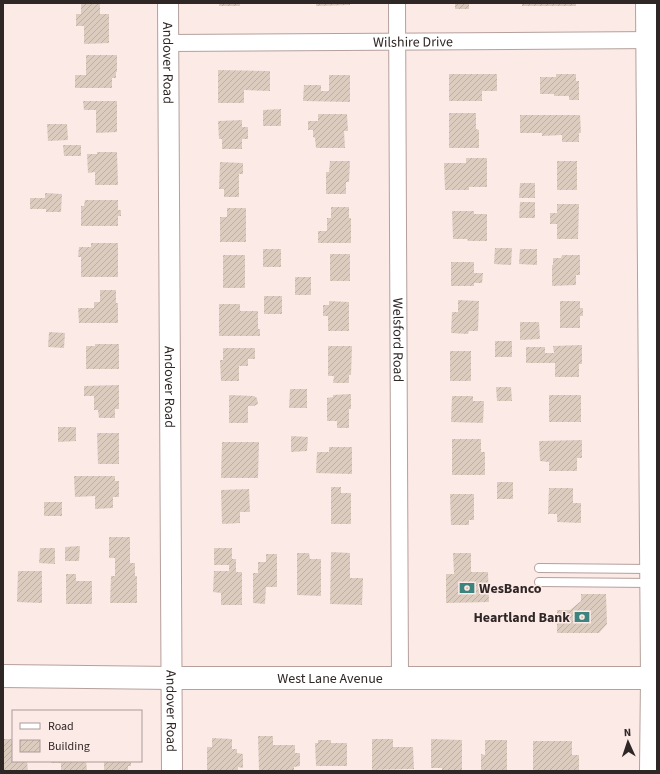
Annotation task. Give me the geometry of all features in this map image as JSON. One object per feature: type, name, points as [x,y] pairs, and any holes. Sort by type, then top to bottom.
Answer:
[{"type":"main road","points":[[647,3],[652,40],[653,575],[655,678],[651,771]]},
{"type":"main road","name":"West Lane Avenue","points":[[3,676],[171,678],[655,678]]},
{"type":"street","name":"Andover Road","points":[[168,3],[172,771]]},
{"type":"street","name":"Welsford Road","points":[[397,3],[400,677]]},
{"type":"street","name":"Wilshire Drive","points":[[168,43],[652,40]]},
{"type":"lane","points":[[539,568],[653,575]]},
{"type":"lane","points":[[539,582],[653,575]]},
{"type":"building","points":[[81,3],[100,3],[100,14],[109,14],[109,43],[84,44],[84,26],[76,26],[76,14],[81,14]]},
{"type":"building","points":[[219,3],[240,3],[240,6],[219,6]]},
{"type":"building","points":[[316,3],[350,3],[350,5],[316,6]]},
{"type":"building","points":[[455,3],[469,3],[469,9],[455,9]]},
{"type":"building","points":[[522,3],[576,3],[576,6],[522,6]]},
{"type":"building","points":[[86,55],[117,55],[117,72],[116,78],[112,78],[112,88],[75,88],[75,75],[86,75]]},
{"type":"building","points":[[218,70],[270,71],[270,91],[244,90],[244,103],[218,103]]},
{"type":"building","points":[[449,74],[497,74],[497,91],[482,91],[482,101],[449,101]]},
{"type":"building","points":[[556,74],[576,74],[576,81],[579,81],[579,100],[569,100],[569,96],[540,94],[540,77],[556,77]]},
{"type":"building","points":[[329,75],[350,75],[350,102],[303,101],[304,85],[321,85],[321,91],[329,91]]},
{"type":"building","points":[[83,101],[117,101],[117,132],[96,133],[96,110],[84,110]]},
{"type":"building","points":[[281,109],[281,126],[263,126],[263,110]]},
{"type":"building","points":[[449,113],[476,113],[476,129],[479,130],[479,148],[449,148]]},
{"type":"building","points":[[318,114],[347,114],[348,131],[344,131],[345,148],[316,148],[313,130],[308,130],[308,121],[318,121]]},
{"type":"building","points":[[520,115],[580,115],[581,133],[579,133],[579,142],[562,142],[562,135],[542,136],[542,133],[520,133]]},
{"type":"building","points":[[242,120],[242,127],[248,127],[248,139],[242,139],[242,149],[222,149],[222,139],[219,139],[218,121]]},
{"type":"building","points":[[47,124],[67,124],[68,140],[48,141]]},
{"type":"building","points":[[63,145],[81,145],[81,156],[64,156]]},
{"type":"building","points":[[97,152],[117,152],[118,185],[95,185],[95,172],[88,173],[87,154],[97,154]]},
{"type":"building","points":[[466,158],[487,158],[487,187],[469,187],[469,190],[445,190],[444,163],[466,163]]},
{"type":"building","points":[[330,161],[350,161],[349,182],[346,182],[346,194],[326,194],[326,172],[329,172]]},
{"type":"building","points":[[557,161],[577,161],[577,190],[557,190]]},
{"type":"building","points":[[220,162],[243,163],[243,174],[239,174],[239,197],[224,197],[224,189],[219,189]]},
{"type":"building","points":[[520,183],[535,183],[535,198],[519,198]]},
{"type":"building","points":[[45,193],[62,194],[61,212],[46,212],[46,209],[30,209],[30,198],[45,198]]},
{"type":"building","points":[[85,200],[118,200],[118,210],[121,210],[121,216],[118,216],[118,226],[81,226],[81,206],[84,206]]},
{"type":"building","points":[[520,202],[535,202],[535,218],[519,218]]},
{"type":"building","points":[[557,204],[579,204],[578,239],[557,239],[557,224],[550,224],[550,213],[557,213]]},
{"type":"building","points":[[331,207],[349,207],[349,218],[351,218],[351,243],[318,243],[318,231],[327,231],[327,218],[331,218]]},
{"type":"building","points":[[227,208],[246,208],[246,242],[220,242],[220,217],[227,217]]},
{"type":"building","points":[[452,211],[474,211],[474,214],[487,214],[487,241],[453,239]]},
{"type":"building","points":[[91,243],[118,243],[118,277],[81,277],[81,257],[78,257],[79,247],[91,247]]},
{"type":"building","points":[[495,248],[512,248],[511,265],[494,264]]},
{"type":"building","points":[[263,249],[281,249],[281,267],[263,267]]},
{"type":"building","points":[[520,249],[537,249],[537,265],[519,264]]},
{"type":"building","points":[[330,254],[350,254],[350,281],[330,281]]},
{"type":"building","points":[[223,255],[245,255],[245,288],[223,288]]},
{"type":"building","points":[[562,255],[580,255],[580,275],[576,275],[576,285],[552,286],[553,258],[561,258]]},
{"type":"building","points":[[451,262],[474,262],[474,273],[483,273],[482,283],[474,283],[474,286],[451,286]]},
{"type":"building","points":[[295,277],[311,277],[311,295],[295,295]]},
{"type":"building","points":[[100,290],[116,290],[116,303],[118,303],[118,323],[79,323],[78,308],[94,308],[94,302],[100,302]]},
{"type":"building","points":[[264,296],[282,296],[282,314],[264,314]]},
{"type":"building","points":[[458,300],[479,301],[478,331],[469,331],[468,334],[451,333],[452,312],[458,312]]},
{"type":"building","points":[[329,301],[349,302],[349,331],[328,331],[328,316],[323,316],[323,305],[329,305]]},
{"type":"building","points":[[560,301],[580,301],[580,308],[583,308],[583,316],[580,316],[580,328],[560,328]]},
{"type":"building","points":[[219,304],[240,304],[240,311],[258,311],[258,329],[260,329],[260,336],[219,336]]},
{"type":"building","points":[[520,322],[539,322],[540,339],[520,340]]},
{"type":"building","points":[[49,332],[65,333],[64,348],[48,347]]},
{"type":"building","points":[[495,341],[512,341],[512,357],[495,357]]},
{"type":"building","points":[[95,344],[119,344],[119,369],[86,369],[86,346],[95,346]]},
{"type":"building","points":[[582,345],[582,364],[579,364],[579,377],[555,377],[555,363],[526,363],[526,347],[545,347],[545,353],[554,353],[553,346]]},
{"type":"building","points":[[328,346],[352,346],[351,375],[349,375],[349,383],[333,383],[334,376],[328,376]]},
{"type":"building","points":[[223,348],[255,348],[255,359],[248,359],[248,366],[239,366],[239,381],[221,381],[220,360],[223,360]]},
{"type":"building","points":[[450,351],[471,351],[471,381],[450,381]]},
{"type":"building","points":[[119,385],[119,409],[115,409],[115,418],[99,418],[98,410],[94,410],[94,396],[84,396],[84,386]]},
{"type":"building","points":[[496,387],[511,387],[512,401],[497,401]]},
{"type":"building","points":[[290,389],[307,389],[307,408],[289,408]]},
{"type":"building","points":[[351,394],[349,428],[337,428],[337,421],[327,421],[327,398],[333,397],[333,395]]},
{"type":"building","points":[[229,395],[254,396],[257,398],[258,404],[248,406],[248,423],[229,423]]},
{"type":"building","points":[[549,395],[581,395],[581,422],[549,422]]},
{"type":"building","points":[[452,396],[473,396],[473,401],[484,401],[483,423],[451,422]]},
{"type":"building","points":[[58,427],[76,427],[76,441],[58,442]]},
{"type":"building","points":[[97,433],[119,433],[119,464],[98,464]]},
{"type":"building","points":[[291,436],[308,437],[307,451],[291,452]]},
{"type":"building","points":[[452,439],[481,439],[481,452],[485,452],[485,475],[452,475]]},
{"type":"building","points":[[582,440],[582,458],[577,458],[577,471],[549,471],[549,462],[540,461],[539,441]]},
{"type":"building","points":[[222,442],[259,442],[258,478],[221,478]]},
{"type":"building","points":[[329,447],[352,447],[352,474],[316,473],[317,452],[329,452]]},
{"type":"building","points":[[74,476],[115,476],[115,481],[119,481],[119,497],[113,497],[113,508],[95,509],[95,496],[75,497]]},
{"type":"building","points":[[497,482],[513,482],[513,499],[497,499]]},
{"type":"building","points":[[331,487],[341,487],[341,493],[351,493],[351,524],[331,524]]},
{"type":"building","points":[[549,488],[573,488],[573,503],[581,503],[581,523],[557,522],[557,514],[548,514]]},
{"type":"building","points":[[249,489],[250,512],[240,512],[240,523],[222,524],[221,490]]},
{"type":"building","points":[[450,494],[474,494],[474,520],[469,520],[469,525],[451,525]]},
{"type":"building","points":[[44,502],[62,502],[62,516],[44,516]]},
{"type":"building","points":[[109,537],[130,537],[130,563],[135,563],[135,576],[137,576],[137,603],[110,603],[111,576],[115,576],[115,558],[109,558]]},
{"type":"building","points":[[80,546],[79,561],[65,561],[65,547]]},
{"type":"building","points":[[40,548],[55,548],[55,564],[39,563]]},
{"type":"building","points":[[214,548],[232,548],[232,559],[236,559],[236,572],[242,572],[242,605],[221,605],[221,593],[213,592],[214,571],[229,571],[229,565],[214,565]]},
{"type":"building","points":[[331,552],[350,553],[350,578],[363,578],[362,605],[330,604]]},
{"type":"building","points":[[297,553],[309,553],[310,559],[321,559],[321,596],[297,595]]},
{"type":"building","name":"WesBanco","points":[[453,553],[471,553],[471,572],[488,572],[489,602],[446,603],[446,574],[454,574]]},
{"type":"building","points":[[266,554],[277,554],[277,587],[266,587],[265,604],[253,603],[253,573],[258,573],[258,562],[266,562]]},
{"type":"building","points":[[18,571],[42,571],[42,603],[17,602]]},
{"type":"building","points":[[66,574],[76,574],[76,581],[92,581],[92,604],[66,604]]},
{"type":"building","name":"Heartland Bank","points":[[581,594],[606,594],[607,624],[599,633],[557,633],[557,610],[570,610],[581,601]]},
{"type":"building","points":[[258,736],[273,736],[273,745],[295,745],[295,753],[300,753],[300,766],[294,767],[294,771],[259,771]]},
{"type":"building","points":[[212,738],[232,739],[232,749],[237,749],[237,753],[243,754],[243,768],[238,767],[238,771],[207,771],[207,747],[212,747]]},
{"type":"building","points":[[3,739],[12,739],[12,762],[27,762],[28,771],[3,771]]},
{"type":"building","points":[[372,739],[393,739],[393,747],[413,747],[414,769],[372,770]]},
{"type":"building","points":[[431,739],[462,740],[462,771],[442,771],[442,768],[431,768]]},
{"type":"building","points":[[318,740],[331,740],[331,743],[347,743],[347,766],[316,766],[315,743],[318,743]]},
{"type":"building","points":[[485,740],[507,740],[507,771],[481,771],[481,754],[485,755]]},
{"type":"building","points":[[533,741],[572,741],[572,755],[579,755],[579,771],[533,771]]},
{"type":"building","points":[[86,762],[87,770],[91,771],[61,770],[61,763],[51,763]]},
{"type":"building","points":[[104,762],[131,762],[131,766],[128,766],[128,771],[104,771]]},
{"type":"place","name":"WesBanco","points":[[467,588]]},
{"type":"place","name":"Heartland Bank","points":[[582,617]]}]
